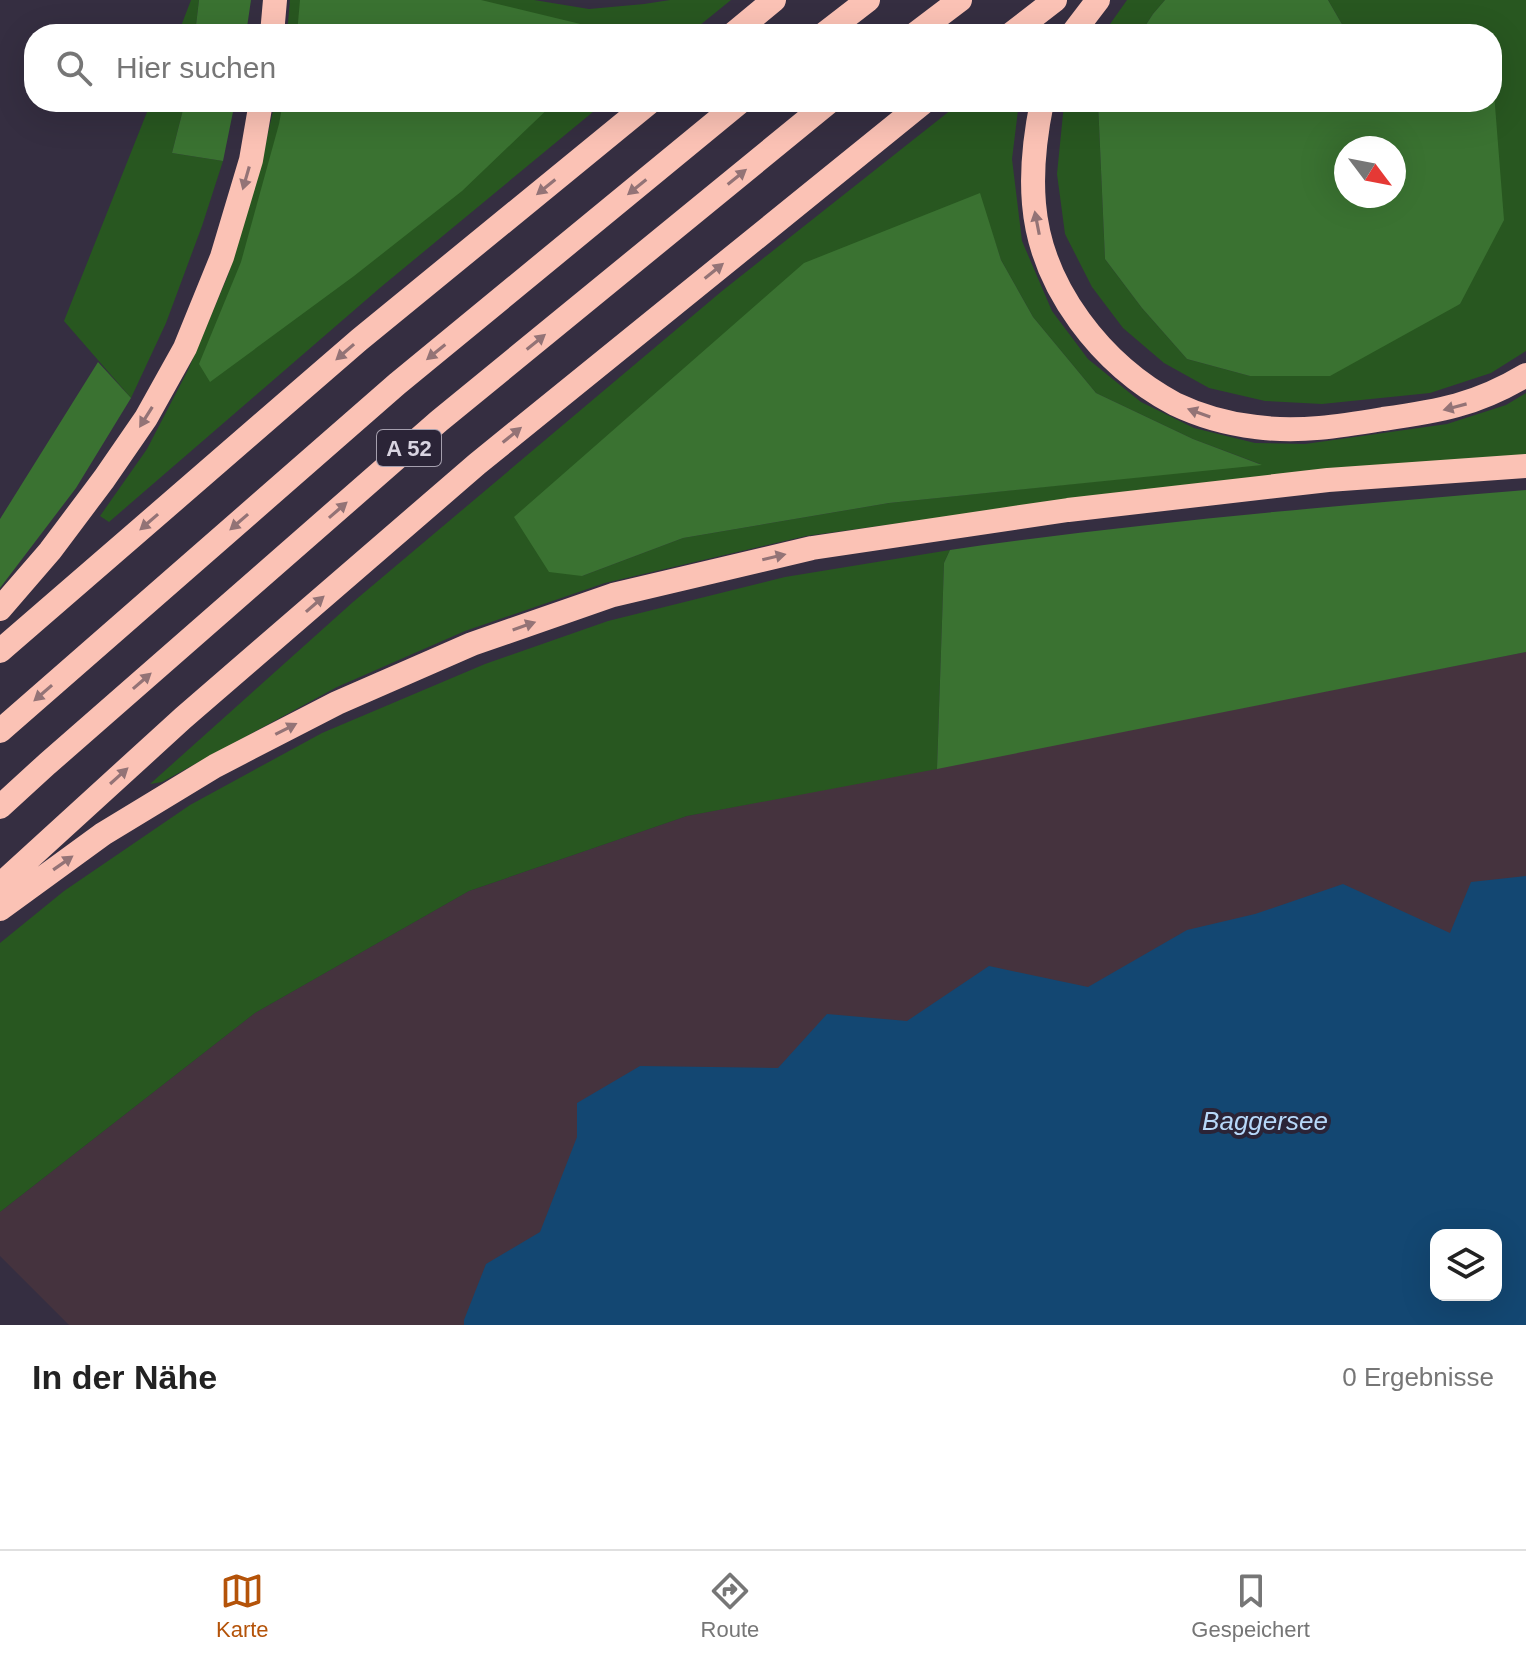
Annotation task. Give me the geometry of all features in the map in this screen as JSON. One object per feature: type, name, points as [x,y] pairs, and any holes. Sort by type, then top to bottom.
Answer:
[{"type":"highway","points":[[273,24],[275,0]]},
{"type":"highway","points":[[745,24],[774,0]]},
{"type":"highway","points":[[837,24],[868,0]]},
{"type":"highway","points":[[928,24],[960,0]]},
{"type":"highway","points":[[1024,24],[1055,0]]},
{"type":"highway","points":[[1080,24],[1098,0]]},
{"type":"highway","points":[[0,609],[50,551],[104,479],[146,418],[185,348],[222,257],[251,160],[259,112]]},
{"type":"highway","points":[[0,651],[359,340],[638,112]]},
{"type":"highway","name":"A 52","points":[[0,731],[397,384],[728,112]]},
{"type":"highway","name":"A 52","points":[[0,807],[439,421],[817,112]]},
{"type":"highway","points":[[0,885],[183,718],[477,464],[912,112]]},
{"type":"highway","points":[[1040,112],[1035,133],[1034,206],[1051,272],[1067,301],[1103,349],[1125,370],[1176,404],[1229,423],[1258,428],[1319,429],[1446,410],[1495,392],[1526,375]]},
{"type":"highway","points":[[0,909],[103,834],[178,788],[337,703],[472,644],[613,595],[812,548],[1068,510],[1328,480],[1526,466]]},
{"type":"shaded area","points":[[1526,652],[1526,1325],[69,1325],[0,1256],[0,1212],[255,1013],[469,891],[687,816]]},
{"type":"green space","points":[[191,0],[199,0],[196,24],[182,24]]},
{"type":"green space","points":[[199,0],[251,0],[247,24],[196,24]]},
{"type":"green space","points":[[290,0],[534,0],[589,9],[670,0],[731,0],[701,24],[288,24]]},
{"type":"green space","points":[[300,0],[481,0],[580,24],[298,24]]},
{"type":"green space","points":[[1127,0],[1165,0],[1146,24],[1110,24]]},
{"type":"green space","points":[[1165,0],[1328,0],[1342,24],[1146,24]]},
{"type":"green space","points":[[1328,0],[1526,0],[1526,351],[1491,373],[1430,393],[1322,404],[1265,401],[1209,388],[1164,363],[1123,328],[1092,287],[1065,234],[1057,174],[1063,112],[1098,112],[1105,259],[1142,308],[1187,359],[1250,376],[1460,304],[1491,112],[1502,112],[1502,24],[1342,24]]},
{"type":"green space","points":[[147,112],[182,112],[172,153],[223,161],[166,323],[131,398],[64,321]]},
{"type":"green space","points":[[182,112],[233,112],[223,161],[172,153]]},
{"type":"green space","points":[[273,112],[593,112],[381,287],[109,522],[100,516],[147,449],[188,370],[228,275]]},
{"type":"green space","points":[[281,112],[545,112],[462,191],[354,276],[210,382],[199,364],[241,262]]},
{"type":"green space","points":[[948,112],[1018,112],[1012,159],[1022,241],[1052,311],[1088,359],[1141,402],[1194,428],[1255,443],[1305,444],[1447,424],[1506,405],[1526,393],[1526,457],[1069,500],[806,536],[605,583],[465,631],[337,687],[162,782],[150,784],[353,602],[722,291]],"holes":[[[979,194],[1001,260],[1033,317],[1096,393],[1193,439],[1260,464],[889,503],[683,538],[582,576]]]},
{"type":"green space","points":[[1098,112],[1495,112],[1504,220],[1460,304],[1330,376],[1250,376],[1187,359],[1142,308],[1105,259]]},
{"type":"green space","points":[[980,193],[1001,260],[1033,317],[1096,393],[1193,439],[1262,465],[889,503],[683,538],[582,576],[549,572],[514,517],[804,263]]},
{"type":"green space","points":[[98,362],[131,398],[76,488],[0,588],[0,519]]},
{"type":"green space","points":[[1526,490],[1526,652],[937,769],[944,563],[950,550],[1166,523]]},
{"type":"green space","points":[[950,550],[944,563],[937,769],[687,816],[469,891],[255,1013],[0,1212],[0,943],[64,891],[190,805],[322,733],[485,664],[608,621],[785,577]]},
{"type":"water","name":"Baggersee","points":[[1526,876],[1526,1325],[464,1325],[486,1264],[540,1232],[577,1137],[577,1103],[640,1066],[778,1068],[827,1014],[907,1021],[989,966],[1088,987],[1187,930],[1255,914],[1343,884],[1450,933],[1471,882]]}]
